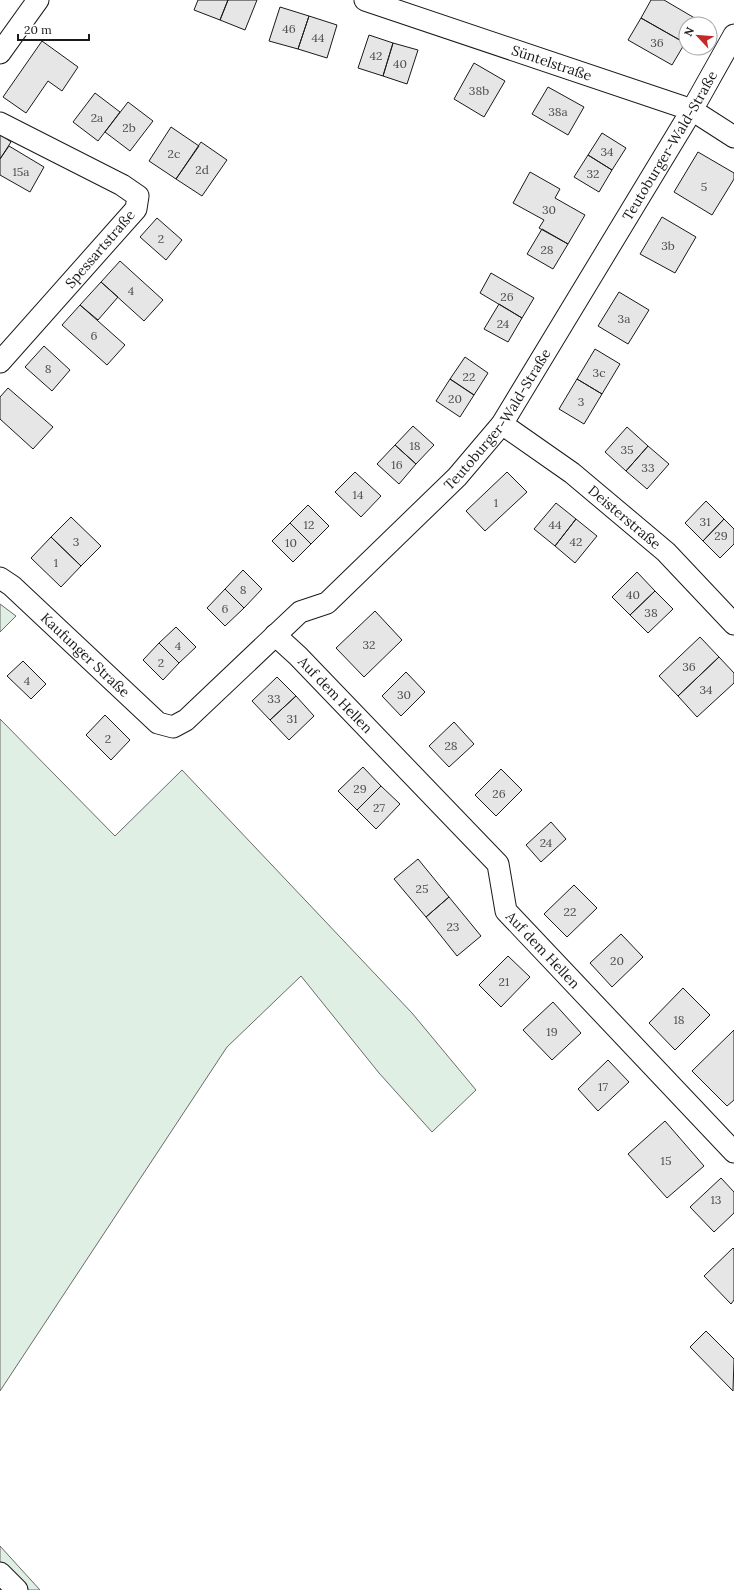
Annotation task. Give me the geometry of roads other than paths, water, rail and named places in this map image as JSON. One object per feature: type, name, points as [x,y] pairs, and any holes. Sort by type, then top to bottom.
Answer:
[{"type":"street","points":[[0,53],[38,0]]},
{"type":"street","name":"Süntelstraße","points":[[365,0],[692,110],[734,137]]},
{"type":"street","name":"Teutoburger-Wald-Straße","points":[[173,727],[186,720],[300,612],[327,603],[457,477],[502,424],[692,110],[734,35]]},
{"type":"street","name":"Spessartstraße","points":[[0,123],[122,185],[138,196],[136,209],[0,362]]},
{"type":"street","name":"Deisterstraße","points":[[502,424],[572,473],[666,552],[734,624]]},
{"type":"street","name":"Kaufunger Straße","points":[[0,578],[12,586],[158,723],[173,727]]},
{"type":"street","name":"Auf dem Hellen","points":[[275,635],[298,656],[498,864],[506,911],[734,1152]]},
{"type":"street","points":[[0,1573],[16,1590]]}]
